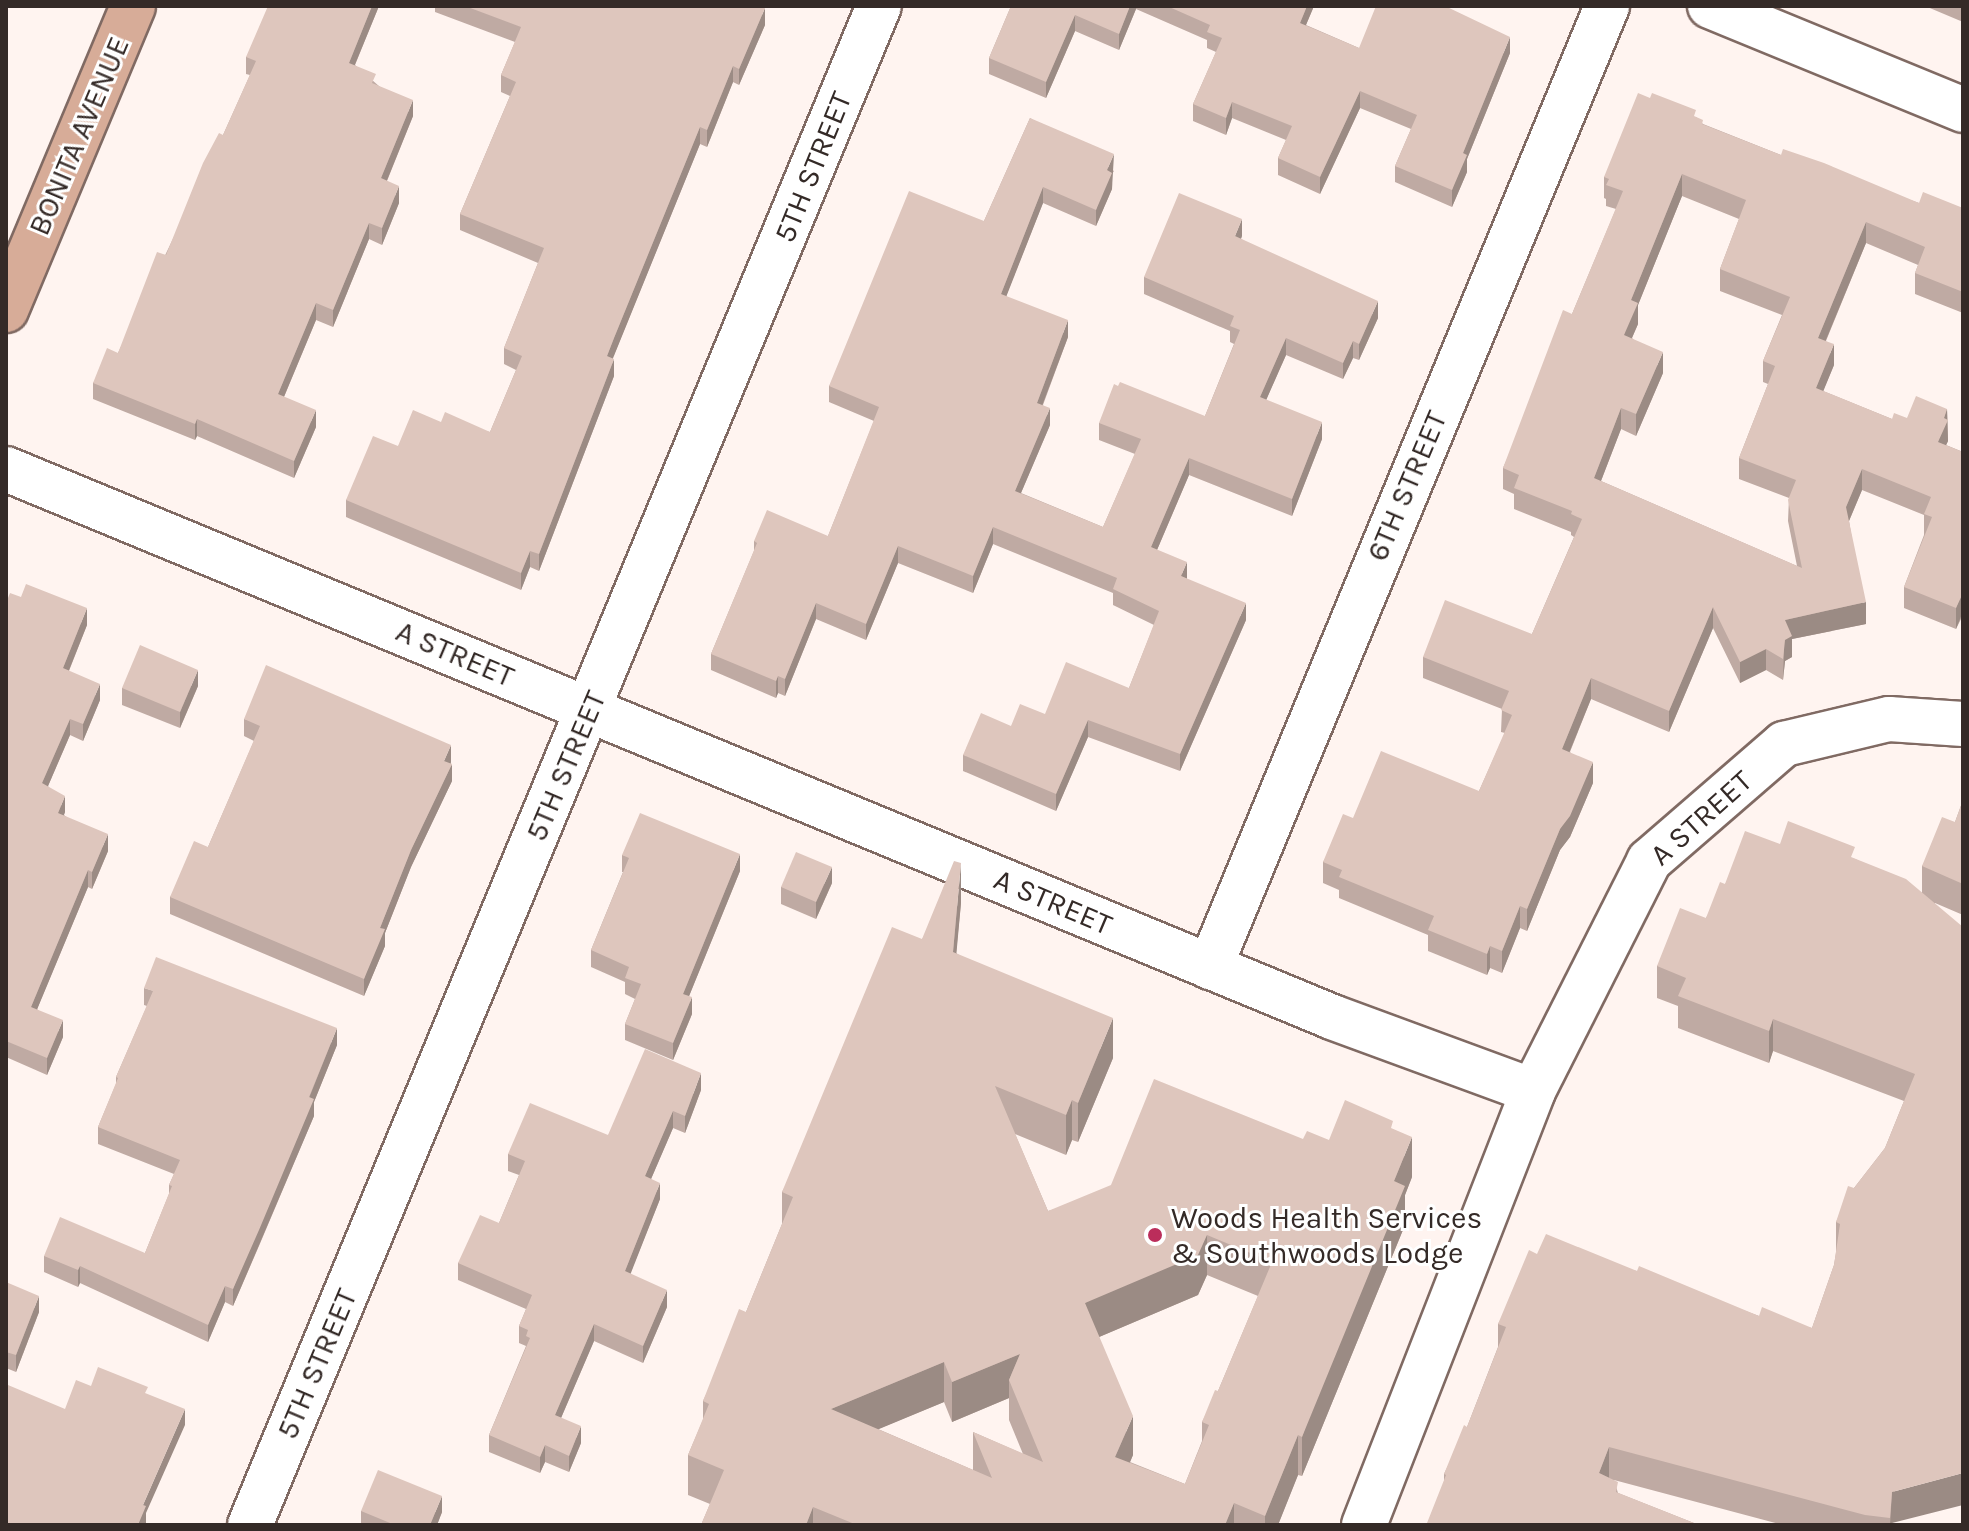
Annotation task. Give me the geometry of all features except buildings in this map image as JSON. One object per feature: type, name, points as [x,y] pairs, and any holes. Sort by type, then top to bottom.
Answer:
[{"type":"main road","name":"BONITA AVENUE","points":[[6,310],[133,6]]},
{"type":"street","name":"5TH STREET","points":[[250,1525],[879,6]]},
{"type":"street","name":"6TH STREET","points":[[1210,967],[1607,6]]},
{"type":"street","points":[[1710,6],[1963,110]]},
{"type":"street","name":"A STREET","points":[[6,469],[1332,1017],[1533,1091],[1649,861],[1784,744],[1889,719],[1963,724]]},
{"type":"street","points":[[1364,1525],[1533,1091]]},
{"type":"place","name":"Woods Health Services & Southwoods Lodge","points":[[1155,1235]]}]
